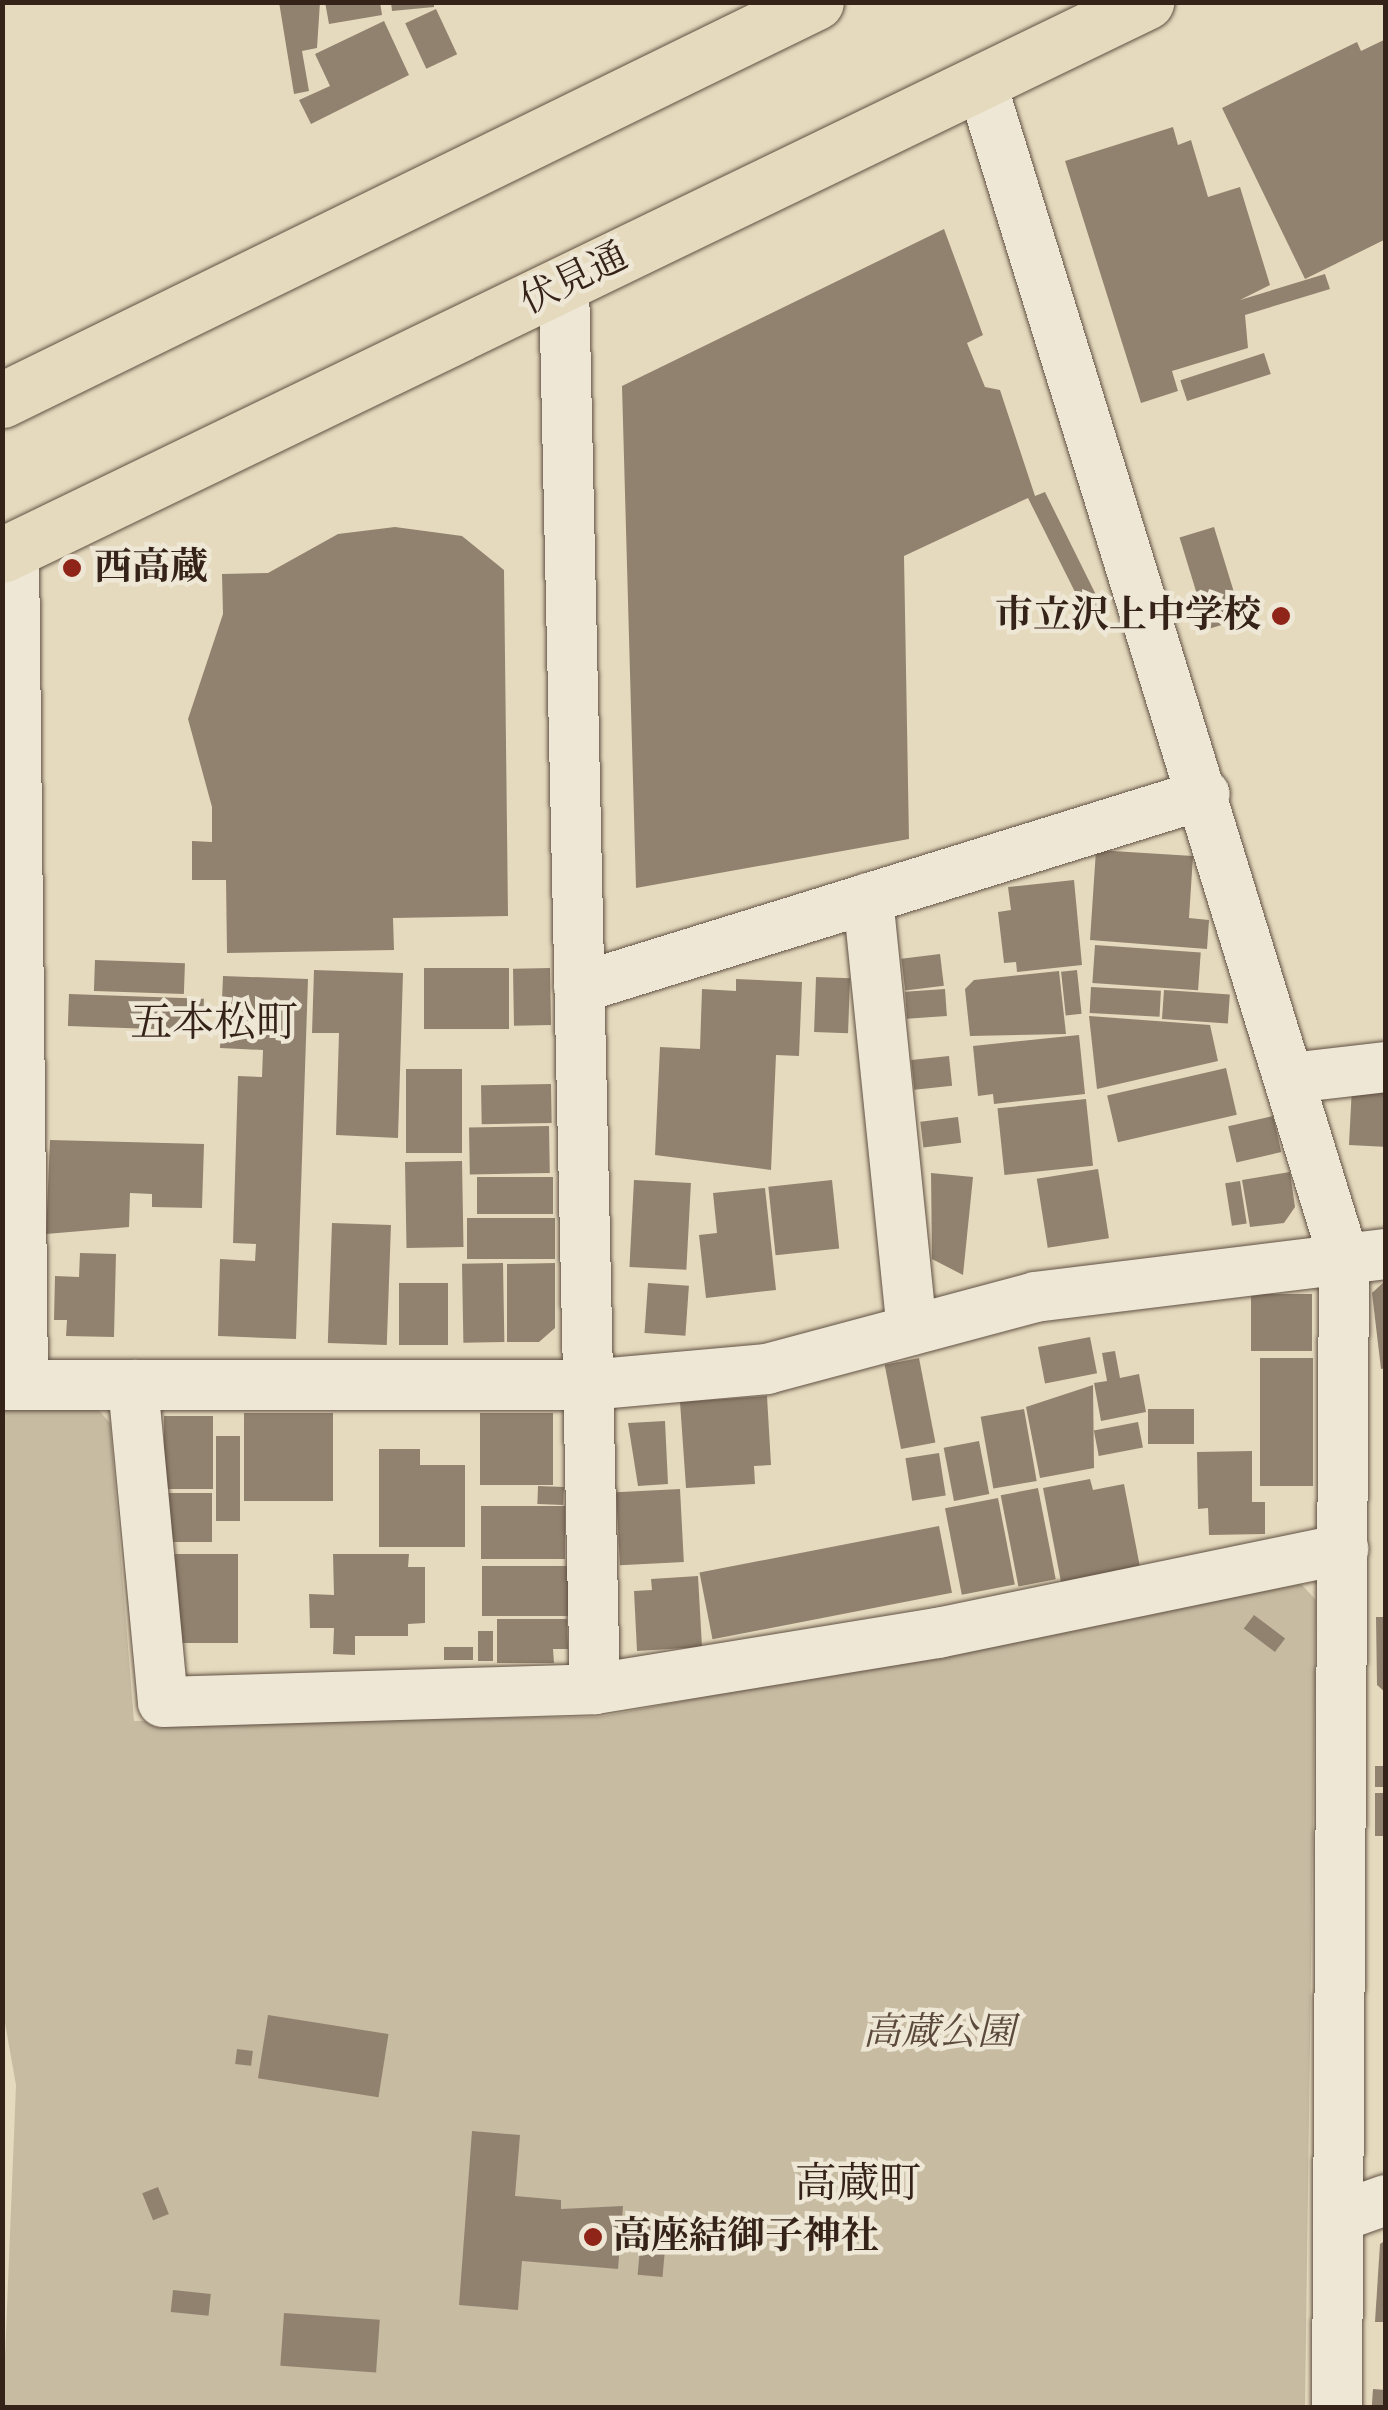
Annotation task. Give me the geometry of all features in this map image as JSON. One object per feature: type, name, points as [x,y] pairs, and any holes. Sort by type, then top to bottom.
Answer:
[{"type":"highway","points":[[2,400],[816,2]]},
{"type":"highway","name":"伏見通","points":[[8,553],[1146,2]]},
{"type":"street","points":[[981,82],[1291,1078],[1365,1256],[1343,1549],[1364,1725],[1363,2208],[1338,2408]]},
{"type":"street","points":[[564,284],[596,1689]]},
{"type":"street","points":[[8,553],[13,1385],[588,1384],[767,1369],[1035,1297],[1365,1256]]},
{"type":"street","points":[[579,988],[1205,794]]},
{"type":"street","points":[[868,898],[912,1330]]},
{"type":"street","points":[[1291,1078],[1386,1067]]},
{"type":"street","points":[[133,1385],[162,1702],[596,1689],[938,1633],[1343,1549]]},
{"type":"green space","name":"高蔵公園","points":[[2,1408],[97,1408],[110,1423],[134,1721],[598,1717],[1301,1584],[1316,1600],[1305,2407],[3,2407],[16,2085],[2,2006]]},
{"type":"building","points":[[279,2],[320,2],[317,48],[302,51],[309,91],[294,94]]},
{"type":"building","points":[[325,2],[380,2],[382,15],[329,24]]},
{"type":"building","points":[[391,2],[434,2],[434,7],[392,11]]},
{"type":"building","points":[[436,9],[457,54],[426,69],[405,23]]},
{"type":"building","points":[[384,21],[409,75],[311,124],[299,100],[330,86],[315,54]]},
{"type":"building","points":[[1386,39],[1386,239],[1305,279],[1222,108],[1357,42],[1361,51]]},
{"type":"building","points":[[1173,127],[1178,145],[1191,140],[1208,197],[1240,187],[1270,285],[1240,300],[1325,274],[1330,289],[1245,315],[1248,348],[1172,371],[1178,391],[1141,403],[1065,161]]},
{"type":"building","points":[[944,229],[983,335],[967,343],[985,387],[1000,390],[1035,496],[1045,492],[1105,613],[1089,620],[1028,498],[904,556],[909,839],[636,888],[622,386]]},
{"type":"building","points":[[1264,353],[1271,374],[1187,401],[1180,380]]},
{"type":"building","points":[[395,527],[462,536],[504,570],[508,916],[393,918],[394,950],[227,953],[226,880],[192,880],[192,841],[212,842],[212,807],[188,719],[223,614],[222,574],[268,573],[338,534]]},
{"type":"building","points":[[1214,527],[1242,619],[1208,629],[1180,538]]},
{"type":"building","points":[[1096,850],[1193,856],[1189,918],[1209,920],[1207,949],[1090,940]]},
{"type":"building","points":[[1074,880],[1082,965],[1017,972],[1016,962],[1004,963],[998,912],[1011,910],[1008,887]]},
{"type":"building","points":[[1095,945],[1201,952],[1198,990],[1092,983]]},
{"type":"building","points":[[940,954],[944,986],[905,991],[901,959]]},
{"type":"building","points":[[95,960],[185,963],[184,994],[94,991]]},
{"type":"building","points":[[424,968],[509,968],[509,1029],[424,1029]]},
{"type":"building","points":[[550,968],[551,1025],[514,1026],[513,969]]},
{"type":"building","points":[[314,970],[403,973],[398,1138],[336,1135],[339,1033],[312,1033]]},
{"type":"building","points":[[1077,970],[1082,1014],[1066,1015],[1061,972]]},
{"type":"building","points":[[1059,971],[1066,1034],[970,1036],[965,989],[974,980]]},
{"type":"building","points":[[223,976],[308,979],[296,1339],[218,1336],[220,1259],[255,1261],[256,1244],[233,1243],[238,1076],[262,1077],[263,1050],[220,1048]]},
{"type":"building","points":[[816,977],[850,978],[848,1033],[814,1032]]},
{"type":"building","points":[[736,979],[802,982],[799,1056],[776,1055],[771,1170],[655,1155],[660,1047],[700,1049],[702,989],[736,991]]},
{"type":"building","points":[[1091,987],[1161,991],[1160,1017],[1090,1013]]},
{"type":"building","points":[[945,989],[947,1016],[907,1019],[905,992]]},
{"type":"building","points":[[1164,990],[1230,995],[1228,1024],[1162,1019]]},
{"type":"building","points":[[69,994],[204,999],[203,1031],[68,1026]]},
{"type":"building","points":[[1089,1016],[1210,1025],[1218,1061],[1097,1089]]},
{"type":"building","points":[[1079,1035],[1085,1094],[994,1104],[993,1094],[978,1096],[973,1046]]},
{"type":"building","points":[[949,1056],[952,1086],[914,1090],[911,1060]]},
{"type":"building","points":[[1226,1068],[1237,1115],[1118,1142],[1107,1095]]},
{"type":"building","points":[[406,1069],[462,1069],[462,1153],[406,1153]]},
{"type":"building","points":[[551,1084],[552,1123],[482,1124],[481,1085]]},
{"type":"building","points":[[1352,1087],[1386,1089],[1383,1147],[1349,1145]]},
{"type":"building","points":[[1086,1099],[1093,1166],[1004,1175],[997,1108]]},
{"type":"building","points":[[1273,1116],[1281,1152],[1237,1162],[1228,1126]]},
{"type":"building","points":[[958,1117],[961,1143],[923,1147],[920,1122]]},
{"type":"building","points":[[549,1126],[550,1173],[470,1174],[469,1127]]},
{"type":"building","points":[[50,1140],[204,1144],[202,1208],[152,1207],[152,1194],[130,1193],[129,1227],[46,1234]]},
{"type":"building","points":[[462,1161],[464,1247],[407,1248],[405,1162]]},
{"type":"building","points":[[1098,1169],[1109,1238],[1048,1248],[1037,1179]]},
{"type":"building","points":[[1290,1172],[1295,1207],[1284,1223],[1250,1227],[1242,1180]]},
{"type":"building","points":[[931,1173],[973,1177],[963,1275],[932,1259]]},
{"type":"building","points":[[477,1177],[553,1177],[553,1214],[477,1214]]},
{"type":"building","points":[[634,1180],[691,1183],[686,1270],[629,1267]]},
{"type":"building","points":[[832,1180],[839,1249],[776,1255],[768,1187]]},
{"type":"building","points":[[1240,1181],[1247,1223],[1232,1226],[1225,1183]]},
{"type":"building","points":[[765,1188],[776,1290],[706,1298],[699,1235],[717,1233],[713,1193]]},
{"type":"building","points":[[467,1218],[555,1218],[555,1259],[467,1259]]},
{"type":"building","points":[[332,1223],[391,1225],[387,1345],[328,1343]]},
{"type":"building","points":[[80,1253],[116,1254],[114,1337],[66,1336],[67,1320],[54,1320],[55,1276],[79,1277]]},
{"type":"building","points":[[503,1263],[504,1342],[463,1343],[462,1264]]},
{"type":"building","points":[[555,1263],[555,1328],[539,1342],[507,1342],[507,1264]]},
{"type":"building","points":[[1386,1280],[1386,1368],[1381,1369],[1372,1293]]},
{"type":"building","points":[[399,1283],[448,1283],[448,1345],[399,1345]]},
{"type":"building","points":[[648,1283],[689,1286],[685,1336],[645,1333]]},
{"type":"building","points":[[1251,1294],[1312,1294],[1312,1351],[1251,1351]]},
{"type":"building","points":[[1090,1337],[1097,1373],[1045,1383],[1038,1347]]},
{"type":"building","points":[[1115,1351],[1120,1378],[1139,1374],[1146,1412],[1101,1421],[1094,1383],[1107,1381],[1102,1353]]},
{"type":"building","points":[[919,1358],[935,1442],[901,1449],[885,1365]]},
{"type":"building","points":[[1260,1358],[1313,1358],[1313,1486],[1260,1486]]},
{"type":"building","points":[[1093,1385],[1094,1468],[1040,1478],[1026,1407]]},
{"type":"building","points":[[767,1396],[771,1465],[754,1466],[755,1484],[686,1488],[680,1402]]},
{"type":"building","points":[[1024,1409],[1037,1481],[993,1489],[981,1417]]},
{"type":"building","points":[[1148,1409],[1194,1409],[1194,1444],[1148,1444]]},
{"type":"building","points":[[244,1413],[333,1413],[333,1501],[244,1501]]},
{"type":"building","points":[[480,1413],[553,1413],[553,1485],[480,1485]]},
{"type":"building","points":[[164,1416],[213,1416],[213,1489],[164,1489]]},
{"type":"building","points":[[665,1421],[668,1484],[638,1486],[628,1423]]},
{"type":"building","points":[[1138,1422],[1143,1448],[1099,1456],[1094,1431]]},
{"type":"building","points":[[216,1436],[240,1436],[240,1521],[216,1521]]},
{"type":"building","points":[[979,1441],[989,1494],[954,1501],[944,1448]]},
{"type":"building","points":[[379,1449],[420,1449],[420,1465],[465,1465],[465,1547],[379,1547]]},
{"type":"building","points":[[1252,1451],[1252,1502],[1265,1502],[1265,1534],[1209,1535],[1208,1508],[1198,1509],[1197,1452]]},
{"type":"building","points":[[939,1453],[946,1495],[912,1501],[905,1458]]},
{"type":"building","points":[[1090,1479],[1093,1490],[1124,1484],[1140,1567],[1061,1582],[1043,1488]]},
{"type":"building","points":[[538,1486],[564,1487],[563,1505],[537,1504]]},
{"type":"building","points":[[1038,1488],[1056,1579],[1018,1587],[1001,1495]]},
{"type":"building","points":[[680,1489],[684,1562],[620,1565],[616,1492]]},
{"type":"building","points":[[167,1493],[212,1493],[212,1542],[167,1542]]},
{"type":"building","points":[[998,1498],[1015,1584],[962,1595],[945,1508]]},
{"type":"building","points":[[481,1506],[565,1506],[565,1559],[481,1559]]},
{"type":"building","points":[[939,1526],[952,1593],[712,1639],[699,1573]]},
{"type":"building","points":[[174,1554],[238,1554],[238,1643],[174,1643]]},
{"type":"building","points":[[333,1554],[409,1554],[408,1567],[425,1567],[425,1623],[408,1624],[408,1636],[355,1636],[355,1655],[333,1654],[334,1628],[310,1628],[309,1594],[334,1595]]},
{"type":"building","points":[[482,1566],[568,1566],[568,1616],[482,1616]]},
{"type":"building","points":[[698,1576],[702,1647],[637,1651],[634,1591],[652,1590],[651,1579]]},
{"type":"building","points":[[1254,1615],[1285,1638],[1275,1652],[1244,1629]]},
{"type":"building","points":[[1376,1617],[1386,1617],[1386,1693],[1377,1685]]},
{"type":"building","points":[[497,1619],[567,1619],[568,1649],[553,1649],[554,1663],[497,1663]]},
{"type":"building","points":[[478,1631],[493,1631],[493,1661],[478,1661]]},
{"type":"building","points":[[444,1647],[473,1647],[473,1660],[444,1660]]},
{"type":"building","points":[[1375,1766],[1386,1766],[1386,1787],[1375,1787]]},
{"type":"building","points":[[1375,1793],[1386,1793],[1386,1836],[1375,1836]]},
{"type":"building","points":[[268,2015],[388,2034],[378,2097],[258,2078]]},
{"type":"building","points":[[237,2049],[253,2051],[251,2066],[235,2064]]},
{"type":"building","points":[[472,2131],[520,2135],[515,2196],[561,2200],[561,2209],[623,2206],[618,2269],[522,2261],[518,2310],[459,2305]]},
{"type":"building","points":[[158,2187],[169,2214],[153,2220],[142,2193]]},
{"type":"building","points":[[642,2225],[667,2227],[663,2277],[638,2275]]},
{"type":"building","points":[[1386,2240],[1386,2322],[1375,2322],[1380,2244]]},
{"type":"building","points":[[173,2290],[211,2294],[208,2316],[171,2312]]},
{"type":"building","points":[[284,2313],[380,2320],[376,2373],[280,2366]]},
{"type":"building","points":[[1373,2389],[1386,2390],[1385,2408],[1372,2408]]},
{"type":"place","name":"西高蔵","points":[[72,568]]},
{"type":"place","name":"市立沢上中学校","points":[[1281,616]]},
{"type":"place","name":"高座結御子神社","points":[[593,2237]]},
{"type":"district","name":"五本松町","points":[[214,1023]]},
{"type":"district","name":"高蔵町","points":[[858,2184]]}]
